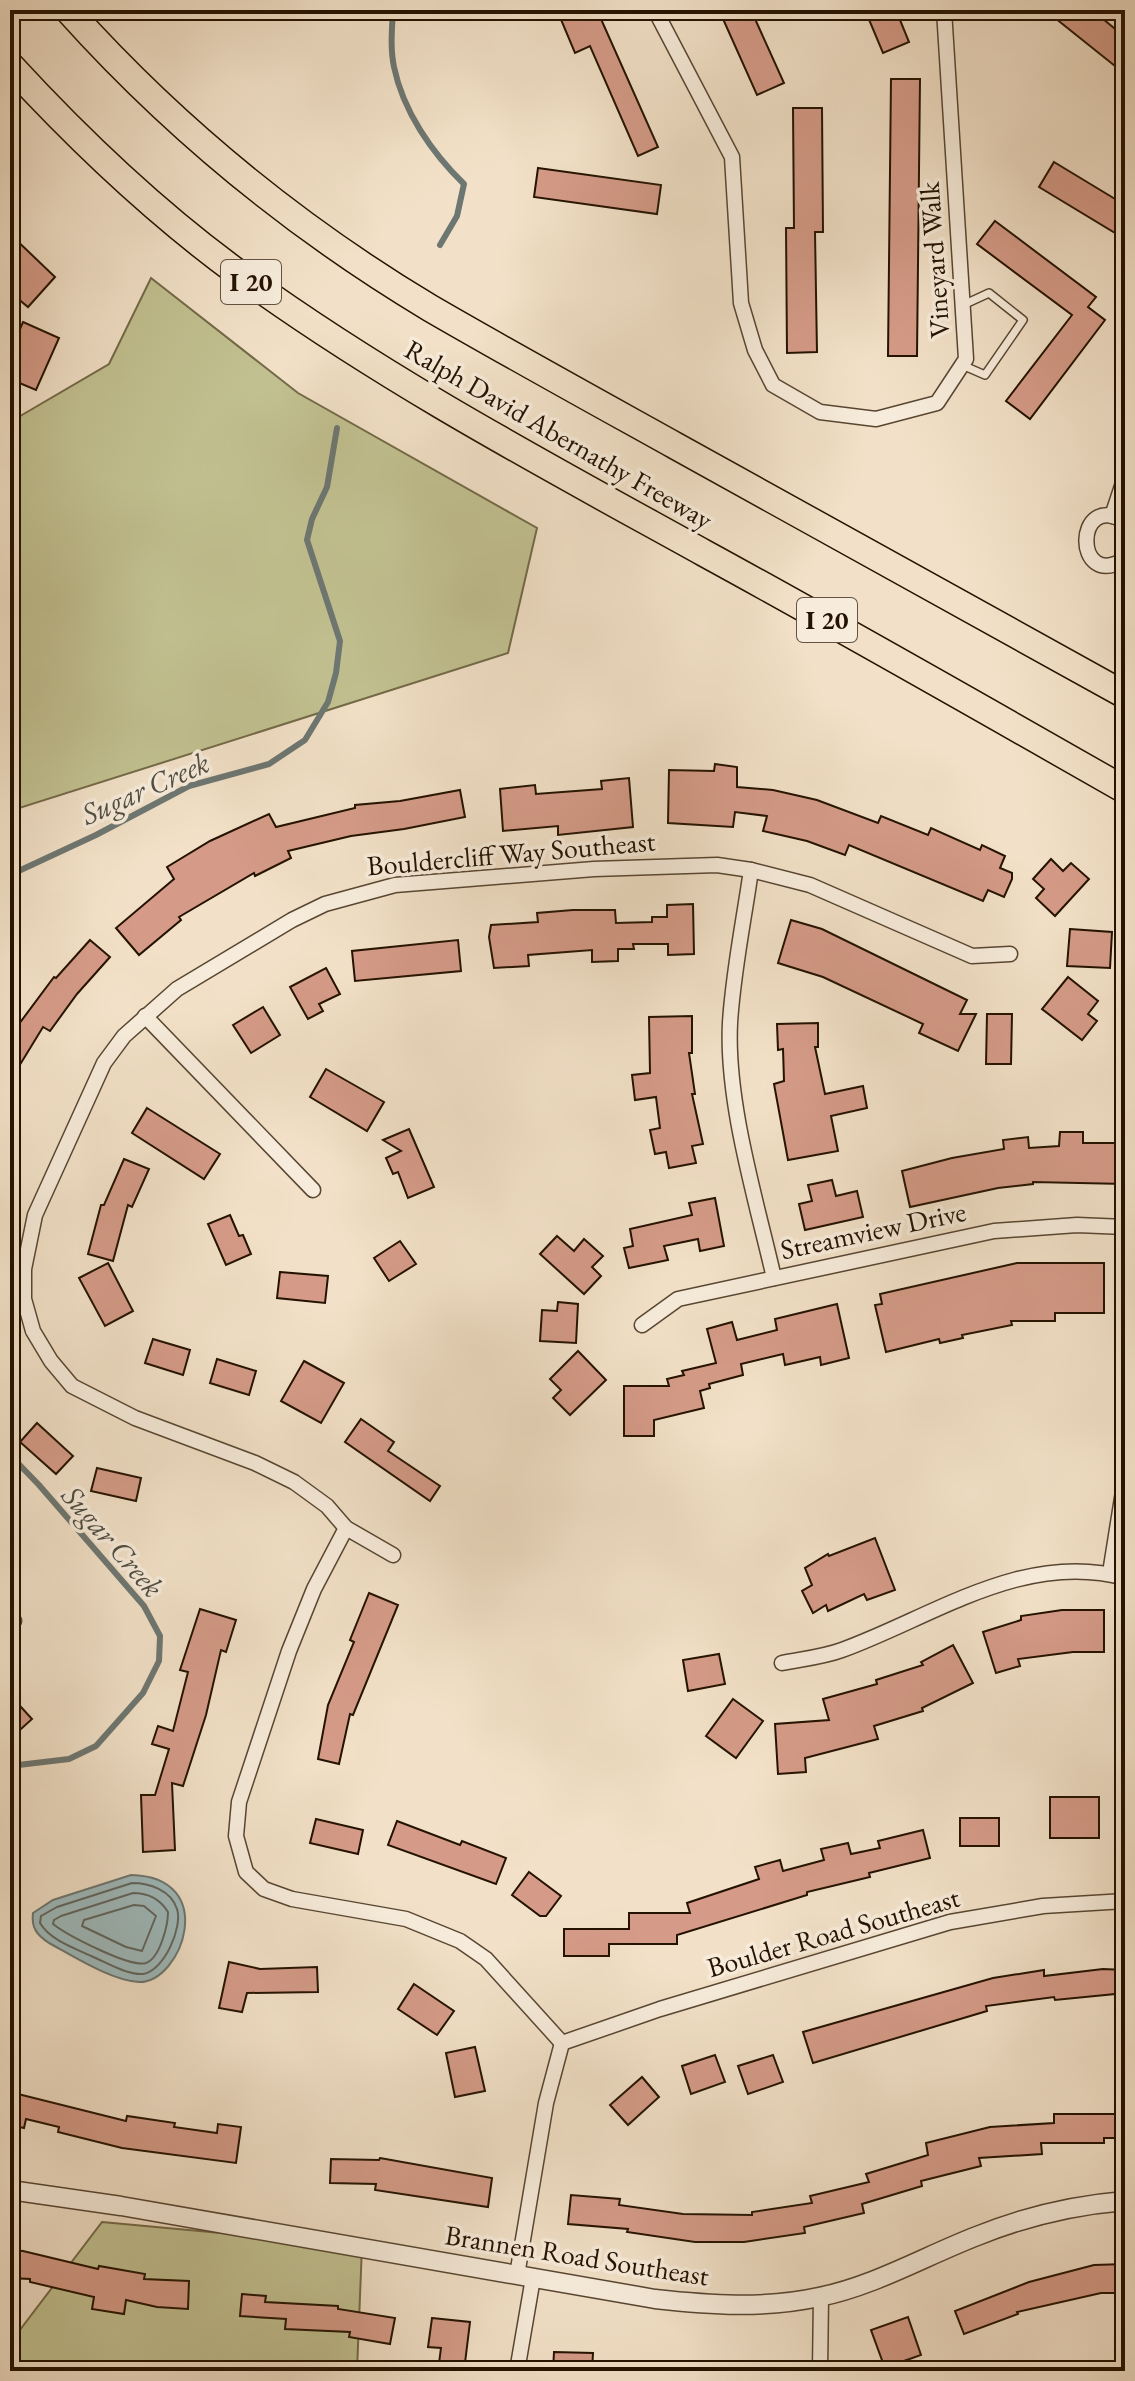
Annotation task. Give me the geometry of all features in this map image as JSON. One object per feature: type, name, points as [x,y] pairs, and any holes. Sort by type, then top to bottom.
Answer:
[{"type":"highway","name":"Ralph David Abernathy Freeway","points":[[68,10],[162,109],[223,161],[289,213],[429,307],[1125,695]]},
{"type":"highway","name":"Ralph David Abernathy Freeway","points":[[10,65],[92,148],[160,210],[235,271],[319,330],[411,389],[526,455],[835,625],[1125,790]]},
{"type":"street","name":"Vineyard Walk","points":[[655,10],[732,157],[741,303],[755,350],[773,385],[820,412],[876,419],[937,403],[966,359],[944,10]]},
{"type":"street","points":[[1124,561],[1105,565],[1095,561],[1085,541],[1090,526],[1097,519],[1119,519],[1125,477]]},
{"type":"street","name":"Bouldercliff Way Southeast","points":[[393,1555],[346,1528],[327,1506],[294,1482],[255,1463],[135,1418],[72,1386],[51,1361],[33,1331],[24,1299],[24,1269],[35,1215],[104,1063],[124,1036],[196,976],[292,920],[325,904],[395,885],[674,865],[717,865],[810,885],[972,956],[1010,954]]},
{"type":"street","points":[[751,870],[730,1024],[733,1080],[740,1127],[774,1278]]},
{"type":"street","points":[[145,1016],[313,1190]]},
{"type":"street","name":"Streamview Drive","points":[[642,1325],[678,1299],[994,1231],[1077,1225],[1125,1227]]},
{"type":"street","points":[[1110,1573],[1125,1479]]},
{"type":"street","points":[[346,1528],[314,1589],[289,1651],[239,1802],[236,1836],[246,1872],[264,1889],[292,1899],[406,1919],[460,1941],[495,1968],[562,2043],[546,2103],[517,2371]]},
{"type":"street","points":[[782,1663],[840,1651],[1005,1580],[1061,1573],[1110,1573],[1125,1578]]},
{"type":"street","name":"Boulder Road Southeast","points":[[562,2043],[660,2009],[950,1922],[1043,1906],[1125,1901]]},
{"type":"street","name":"Brannen Road Southeast","points":[[10,2190],[121,2206],[655,2299],[745,2305],[821,2297],[877,2278],[1015,2222],[1125,2201]]},
{"type":"street","points":[[820,2371],[821,2297]]},
{"type":"lane","points":[[962,365],[985,375],[1023,320],[989,293],[963,305]]},
{"type":"shaded area","points":[[151,278],[298,393],[537,528],[508,653],[10,811],[10,422],[109,364]]},
{"type":"shaded area","points":[[102,2222],[362,2246],[357,2371],[10,2371],[10,2343]]},
{"type":"water","points":[[131,1875],[159,1880],[176,1893],[184,1910],[184,1930],[179,1949],[155,1978],[128,1981],[105,1973],[49,1943],[36,1931],[33,1913],[53,1900]]},
{"type":"building","points":[[557,10],[597,10],[658,147],[638,156],[590,46],[575,53]]},
{"type":"building","points":[[719,10],[751,10],[784,83],[757,95]]},
{"type":"building","points":[[865,10],[896,10],[909,42],[883,53]]},
{"type":"building","points":[[1045,10],[1092,10],[1125,37],[1125,74]]},
{"type":"building","points":[[891,79],[920,79],[917,356],[888,356]]},
{"type":"building","points":[[793,108],[822,108],[823,232],[815,232],[817,352],[787,353],[786,228],[794,228]]},
{"type":"building","points":[[1054,162],[1125,205],[1125,239],[1039,187]]},
{"type":"building","points":[[538,168],[661,185],[657,214],[534,197]]},
{"type":"building","points":[[995,221],[1096,297],[1088,307],[1105,320],[1030,419],[1006,401],[1072,315],[977,244]]},
{"type":"building","points":[[10,234],[55,277],[28,307],[10,292]]},
{"type":"building","points":[[23,322],[59,338],[36,390],[10,379],[10,366],[16,352],[11,350]]},
{"type":"building","points":[[715,764],[737,767],[737,787],[773,790],[817,800],[878,823],[881,816],[928,835],[931,828],[980,850],[982,845],[1005,856],[1000,868],[1012,873],[1012,879],[1004,897],[988,890],[983,901],[849,845],[845,855],[807,841],[763,831],[767,816],[735,812],[733,827],[668,823],[669,770],[714,771]]},
{"type":"building","points":[[629,778],[633,827],[558,835],[558,826],[503,831],[500,789],[535,785],[536,794],[602,789],[601,781]]},
{"type":"building","points":[[460,790],[465,817],[351,836],[288,851],[291,858],[255,876],[254,873],[179,917],[181,920],[139,955],[116,928],[174,879],[167,867],[210,841],[269,814],[276,827],[355,808],[355,805],[400,801]]},
{"type":"building","points":[[1051,859],[1063,871],[1071,863],[1089,879],[1055,916],[1036,898],[1044,889],[1033,879]]},
{"type":"building","points":[[693,904],[694,954],[668,955],[668,944],[633,944],[634,949],[618,949],[618,961],[592,962],[592,950],[528,955],[529,966],[494,968],[489,937],[491,925],[538,922],[537,913],[573,910],[615,910],[616,923],[652,922],[652,917],[667,917],[667,905]]},
{"type":"building","points":[[791,920],[822,929],[967,1000],[960,1014],[976,1014],[958,1051],[919,1033],[923,1024],[823,977],[778,963]]},
{"type":"building","points":[[1070,929],[1112,932],[1110,968],[1067,966]]},
{"type":"building","points":[[90,940],[110,957],[50,1031],[43,1027],[10,1081],[10,1036],[54,977]]},
{"type":"building","points":[[458,940],[461,971],[355,981],[352,951]]},
{"type":"building","points":[[326,968],[340,994],[319,1004],[323,1011],[308,1019],[290,987]]},
{"type":"building","points":[[1068,977],[1098,1001],[1088,1014],[1097,1021],[1082,1040],[1042,1009]]},
{"type":"building","points":[[263,1007],[280,1035],[251,1053],[233,1025]]},
{"type":"building","points":[[987,1014],[1012,1014],[1011,1064],[986,1064]]},
{"type":"building","points":[[692,1016],[692,1053],[689,1053],[695,1094],[692,1094],[703,1144],[692,1146],[696,1163],[669,1168],[666,1152],[655,1154],[650,1130],[660,1128],[656,1097],[635,1100],[632,1075],[650,1073],[649,1017]]},
{"type":"building","points":[[818,1023],[818,1047],[815,1047],[825,1094],[863,1086],[867,1108],[831,1116],[838,1151],[788,1160],[774,1084],[784,1081],[783,1049],[778,1050],[777,1024]]},
{"type":"building","points":[[326,1069],[384,1102],[367,1131],[310,1097]]},
{"type":"building","points":[[147,1108],[220,1154],[204,1179],[132,1133]]},
{"type":"building","points":[[409,1129],[434,1187],[408,1198],[398,1172],[393,1174],[386,1158],[401,1151],[383,1140]]},
{"type":"building","points":[[1060,1132],[1083,1132],[1083,1143],[1125,1143],[1125,1184],[1033,1182],[910,1207],[902,1171],[1004,1149],[1003,1140],[1028,1137],[1029,1148],[1059,1146]]},
{"type":"building","points":[[124,1159],[149,1169],[132,1207],[128,1205],[113,1261],[88,1254],[101,1205],[104,1205]]},
{"type":"building","points":[[832,1180],[836,1196],[857,1191],[863,1217],[805,1230],[799,1204],[812,1201],[808,1185]]},
{"type":"building","points":[[715,1198],[724,1246],[700,1251],[698,1239],[664,1246],[668,1260],[629,1268],[624,1248],[633,1246],[630,1229],[692,1215],[689,1203]]},
{"type":"building","points":[[230,1215],[251,1254],[226,1265],[208,1224]]},
{"type":"building","points":[[557,1236],[574,1251],[584,1239],[603,1256],[592,1267],[601,1276],[584,1294],[540,1254]]},
{"type":"building","points":[[400,1241],[416,1264],[389,1281],[374,1258]]},
{"type":"building","points":[[108,1263],[133,1311],[105,1326],[79,1278]]},
{"type":"building","points":[[1017,1263],[1104,1263],[1104,1313],[1055,1313],[1055,1321],[1011,1321],[1012,1325],[962,1335],[963,1338],[940,1343],[939,1339],[886,1352],[875,1305],[882,1304],[880,1294]]},
{"type":"building","points":[[280,1272],[328,1276],[325,1303],[277,1298]]},
{"type":"building","points":[[558,1302],[578,1304],[576,1343],[540,1341],[542,1310],[557,1311]]},
{"type":"building","points":[[837,1304],[849,1358],[821,1365],[820,1357],[785,1365],[783,1354],[741,1364],[743,1375],[709,1384],[710,1388],[700,1391],[704,1408],[654,1420],[654,1436],[624,1436],[624,1386],[669,1386],[667,1379],[684,1375],[682,1371],[716,1363],[707,1329],[732,1322],[737,1340],[777,1330],[775,1319]]},
{"type":"building","points":[[153,1339],[190,1350],[183,1375],[145,1363]]},
{"type":"building","points":[[578,1351],[606,1380],[570,1415],[553,1398],[561,1390],[550,1379]]},
{"type":"building","points":[[217,1359],[256,1371],[249,1395],[210,1383]]},
{"type":"building","points":[[304,1361],[344,1383],[321,1423],[281,1401]]},
{"type":"building","points":[[361,1419],[394,1442],[388,1451],[440,1486],[430,1501],[345,1442]]},
{"type":"building","points":[[37,1423],[73,1456],[56,1474],[20,1442]]},
{"type":"building","points":[[97,1468],[141,1478],[136,1501],[91,1491]]},
{"type":"building","points":[[875,1538],[895,1590],[867,1600],[864,1594],[828,1611],[826,1605],[813,1613],[802,1591],[812,1585],[805,1568],[828,1554]]},
{"type":"building","points":[[369,1593],[398,1605],[353,1715],[350,1714],[339,1764],[318,1759],[328,1705],[354,1642],[350,1640]]},
{"type":"building","points":[[200,1609],[236,1620],[226,1652],[221,1650],[206,1715],[183,1786],[172,1783],[175,1850],[143,1852],[141,1795],[155,1795],[169,1749],[152,1744],[158,1726],[173,1731],[188,1672],[180,1670]]},
{"type":"building","points":[[1062,1610],[1104,1610],[1104,1652],[1073,1652],[1018,1659],[1020,1666],[996,1673],[983,1632],[1021,1620],[1021,1616]]},
{"type":"building","points":[[953,1645],[973,1683],[922,1708],[923,1711],[874,1726],[878,1739],[805,1758],[806,1772],[778,1774],[775,1724],[829,1720],[823,1699],[877,1684],[876,1680],[923,1665],[921,1662]]},
{"type":"building","points":[[719,1654],[725,1684],[688,1691],[683,1660]]},
{"type":"building","points":[[10,1695],[32,1719],[10,1739]]},
{"type":"building","points":[[733,1699],[763,1721],[736,1758],[706,1736]]},
{"type":"building","points":[[1050,1797],[1099,1797],[1099,1838],[1050,1838]]},
{"type":"building","points":[[960,1818],[999,1818],[999,1846],[960,1846]]},
{"type":"building","points":[[316,1819],[363,1830],[358,1854],[310,1843]]},
{"type":"building","points":[[397,1821],[460,1845],[462,1841],[506,1858],[496,1884],[388,1845]]},
{"type":"building","points":[[923,1830],[930,1858],[869,1873],[870,1877],[807,1892],[807,1895],[677,1935],[677,1944],[609,1944],[609,1956],[564,1956],[564,1929],[629,1929],[629,1913],[690,1913],[687,1903],[759,1879],[755,1867],[780,1860],[783,1871],[824,1860],[821,1849],[848,1843],[851,1854],[880,1848],[878,1841]]},
{"type":"building","points":[[529,1872],[561,1896],[546,1916],[540,1916],[512,1895]]},
{"type":"building","points":[[229,1962],[260,1969],[317,1967],[318,1992],[247,1993],[242,2012],[219,2008]]},
{"type":"building","points":[[1103,1969],[1125,1970],[1125,1993],[1055,2000],[1054,1997],[986,2006],[987,2011],[813,2063],[803,2032],[993,1978],[1044,1970],[1044,1976]]},
{"type":"building","points":[[414,1984],[454,2011],[437,2035],[398,2009]]},
{"type":"building","points":[[475,2047],[485,2091],[455,2097],[446,2053]]},
{"type":"building","points":[[715,2055],[725,2082],[691,2094],[682,2066]]},
{"type":"building","points":[[773,2055],[783,2082],[748,2094],[738,2066]]},
{"type":"building","points":[[642,2077],[659,2097],[628,2125],[610,2105]]},
{"type":"building","points":[[10,2092],[126,2121],[127,2116],[217,2133],[218,2124],[241,2127],[236,2163],[122,2148],[58,2132],[59,2127],[26,2119],[24,2128],[10,2125]]},
{"type":"building","points":[[1054,2114],[1125,2114],[1125,2138],[1104,2138],[1104,2143],[1041,2143],[1042,2154],[979,2158],[981,2166],[921,2181],[922,2186],[862,2204],[864,2213],[804,2227],[805,2233],[744,2242],[695,2242],[627,2232],[628,2229],[568,2224],[571,2195],[620,2199],[619,2205],[683,2214],[752,2215],[752,2212],[812,2203],[810,2196],[869,2182],[866,2174],[928,2155],[926,2143],[990,2127],[1054,2123]]},
{"type":"building","points":[[380,2158],[492,2178],[488,2207],[375,2190],[376,2184],[330,2183],[331,2159]]},
{"type":"building","points":[[10,2250],[98,2269],[99,2266],[145,2274],[144,2279],[189,2281],[188,2309],[157,2307],[126,2300],[124,2314],[92,2309],[94,2297],[30,2282],[30,2279],[10,2278]]},
{"type":"building","points":[[1125,2264],[1125,2293],[1101,2293],[1017,2312],[964,2334],[955,2311],[1029,2282],[1094,2265]]},
{"type":"building","points":[[242,2294],[266,2296],[265,2302],[338,2306],[338,2309],[395,2318],[390,2344],[349,2337],[350,2332],[285,2329],[286,2319],[240,2316]]},
{"type":"building","points":[[908,2317],[921,2355],[904,2361],[907,2371],[886,2371],[871,2330]]},
{"type":"building","points":[[432,2318],[470,2322],[464,2371],[438,2371],[441,2348],[428,2347]]},
{"type":"building","points":[[554,2352],[593,2353],[592,2371],[553,2371]]},
{"type":"waterway","name":"Sugar Creek","points":[[393,10],[393,60],[404,99],[430,145],[464,184],[457,216],[440,245]]},
{"type":"waterway","name":"Sugar Creek","points":[[10,875],[96,835],[189,786],[269,764],[305,740],[328,702],[340,641],[307,540],[312,519],[327,487],[337,428]]},
{"type":"waterway","name":"Sugar Creek","points":[[10,1455],[144,1606],[160,1636],[159,1661],[143,1693],[96,1746],[69,1759],[10,1766]]}]
